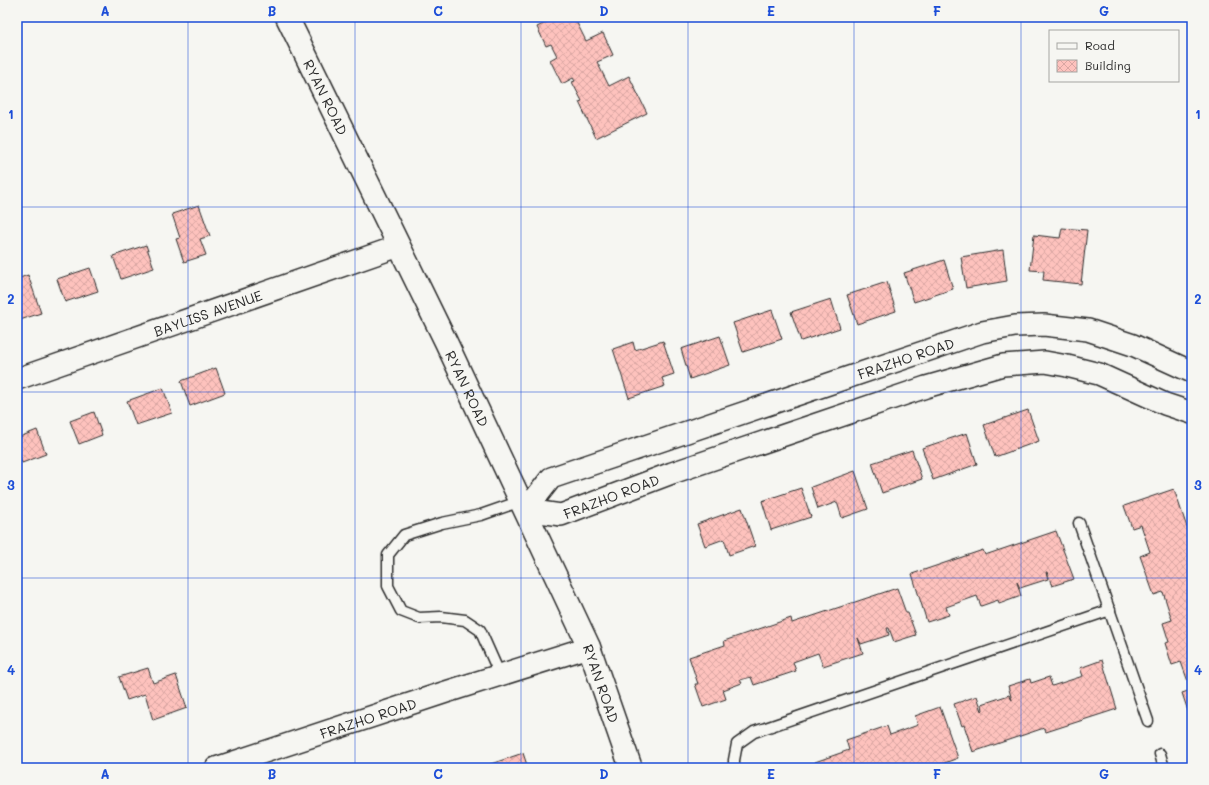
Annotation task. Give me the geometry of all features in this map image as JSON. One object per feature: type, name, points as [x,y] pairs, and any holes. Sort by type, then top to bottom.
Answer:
[{"type":"main road","name":"RYAN ROAD","points":[[287,17],[524,506],[589,647],[631,768]]},
{"type":"street","name":"BAYLISS AVENUE","points":[[17,379],[399,246]]},
{"type":"street","name":"FRAZHO ROAD","points":[[524,506],[551,478],[982,332],[1015,326],[1044,325],[1088,330],[1133,345],[1192,372]]},
{"type":"street","name":"FRAZHO ROAD","points":[[524,506],[561,515],[672,473],[926,387],[1003,365],[1045,362],[1099,374],[1165,404],[1192,413]]},
{"type":"street","name":"FRAZHO ROAD","points":[[216,768],[589,647]]},
{"type":"lane","points":[[500,675],[480,630],[465,620],[441,617],[419,618],[401,611],[388,586],[388,555],[404,535],[442,523],[524,506]]},
{"type":"lane","points":[[1079,523],[1148,720]]},
{"type":"lane","points":[[734,768],[737,744],[754,732],[1110,610]]},
{"type":"lane","points":[[1160,754],[1164,768]]},
{"type":"building","points":[[557,17],[574,17],[586,41],[603,33],[613,55],[597,62],[609,86],[629,76],[647,113],[596,138],[579,102],[582,101],[572,82],[575,81],[573,78],[562,84],[550,60],[557,56],[551,44],[546,46],[537,27]]},
{"type":"building","points":[[199,205],[210,236],[200,239],[206,255],[184,262],[176,239],[180,238],[172,214]]},
{"type":"building","points":[[1062,228],[1087,230],[1081,284],[1043,280],[1044,271],[1030,270],[1034,235],[1060,238]]},
{"type":"building","points":[[146,245],[154,268],[121,279],[113,256]]},
{"type":"building","points":[[1003,250],[1007,281],[966,288],[961,257]]},
{"type":"building","points":[[944,260],[953,289],[914,302],[904,273]]},
{"type":"building","points":[[90,268],[98,291],[65,302],[57,279]]},
{"type":"building","points":[[28,275],[41,313],[17,321],[17,279]]},
{"type":"building","points":[[887,282],[896,311],[857,324],[847,295]]},
{"type":"building","points":[[831,299],[840,328],[801,341],[791,312]]},
{"type":"building","points":[[772,310],[782,339],[743,352],[733,323]]},
{"type":"building","points":[[720,336],[730,365],[690,379],[681,349]]},
{"type":"building","points":[[663,341],[674,374],[662,378],[665,386],[629,398],[613,349],[633,342],[635,350]]},
{"type":"building","points":[[216,368],[225,393],[190,406],[181,381]]},
{"type":"building","points":[[163,388],[172,413],[136,425],[127,401]]},
{"type":"building","points":[[1028,410],[1039,441],[995,457],[984,425]]},
{"type":"building","points":[[94,412],[102,435],[79,444],[70,421]]},
{"type":"building","points":[[37,430],[46,454],[22,463],[17,449],[17,438]]},
{"type":"building","points":[[967,433],[977,464],[933,480],[922,448]]},
{"type":"building","points":[[912,450],[922,479],[882,493],[872,463]]},
{"type":"building","points":[[855,471],[868,509],[842,518],[837,502],[818,509],[811,487]]},
{"type":"building","points":[[801,488],[811,517],[771,530],[762,501]]},
{"type":"building","points":[[1174,489],[1192,542],[1192,713],[1189,714],[1182,693],[1191,690],[1181,662],[1172,665],[1165,643],[1169,642],[1163,623],[1172,620],[1163,592],[1154,595],[1140,556],[1150,552],[1141,525],[1132,528],[1124,506]]},
{"type":"building","points":[[742,508],[755,546],[729,555],[724,539],[705,546],[697,524]]},
{"type":"building","points":[[1056,531],[1074,579],[1052,586],[1046,572],[1048,579],[1020,588],[1017,582],[1021,596],[999,604],[998,600],[981,606],[977,596],[946,607],[949,615],[927,622],[912,574],[983,550],[985,555]]},
{"type":"building","points":[[897,588],[916,635],[894,642],[889,628],[887,628],[889,635],[861,644],[858,638],[863,653],[823,666],[818,653],[793,662],[796,671],[754,685],[751,677],[740,680],[742,683],[723,690],[726,699],[703,707],[695,684],[698,684],[689,657],[725,645],[724,641],[791,618],[792,623]]},
{"type":"building","points":[[1102,660],[1117,709],[1046,732],[1044,728],[973,752],[964,725],[962,726],[954,704],[977,696],[982,711],[982,704],[1009,695],[1012,700],[1008,686],[1030,679],[1031,683],[1049,677],[1052,686],[1083,676],[1080,668]]},
{"type":"building","points":[[148,668],[153,683],[176,675],[187,708],[153,720],[145,694],[127,700],[119,677]]},
{"type":"building","points":[[940,707],[958,758],[931,768],[818,768],[815,762],[849,750],[846,740],[887,726],[890,735],[918,725],[915,716]]},
{"type":"building","points":[[523,753],[528,768],[486,768],[485,766]]}]
